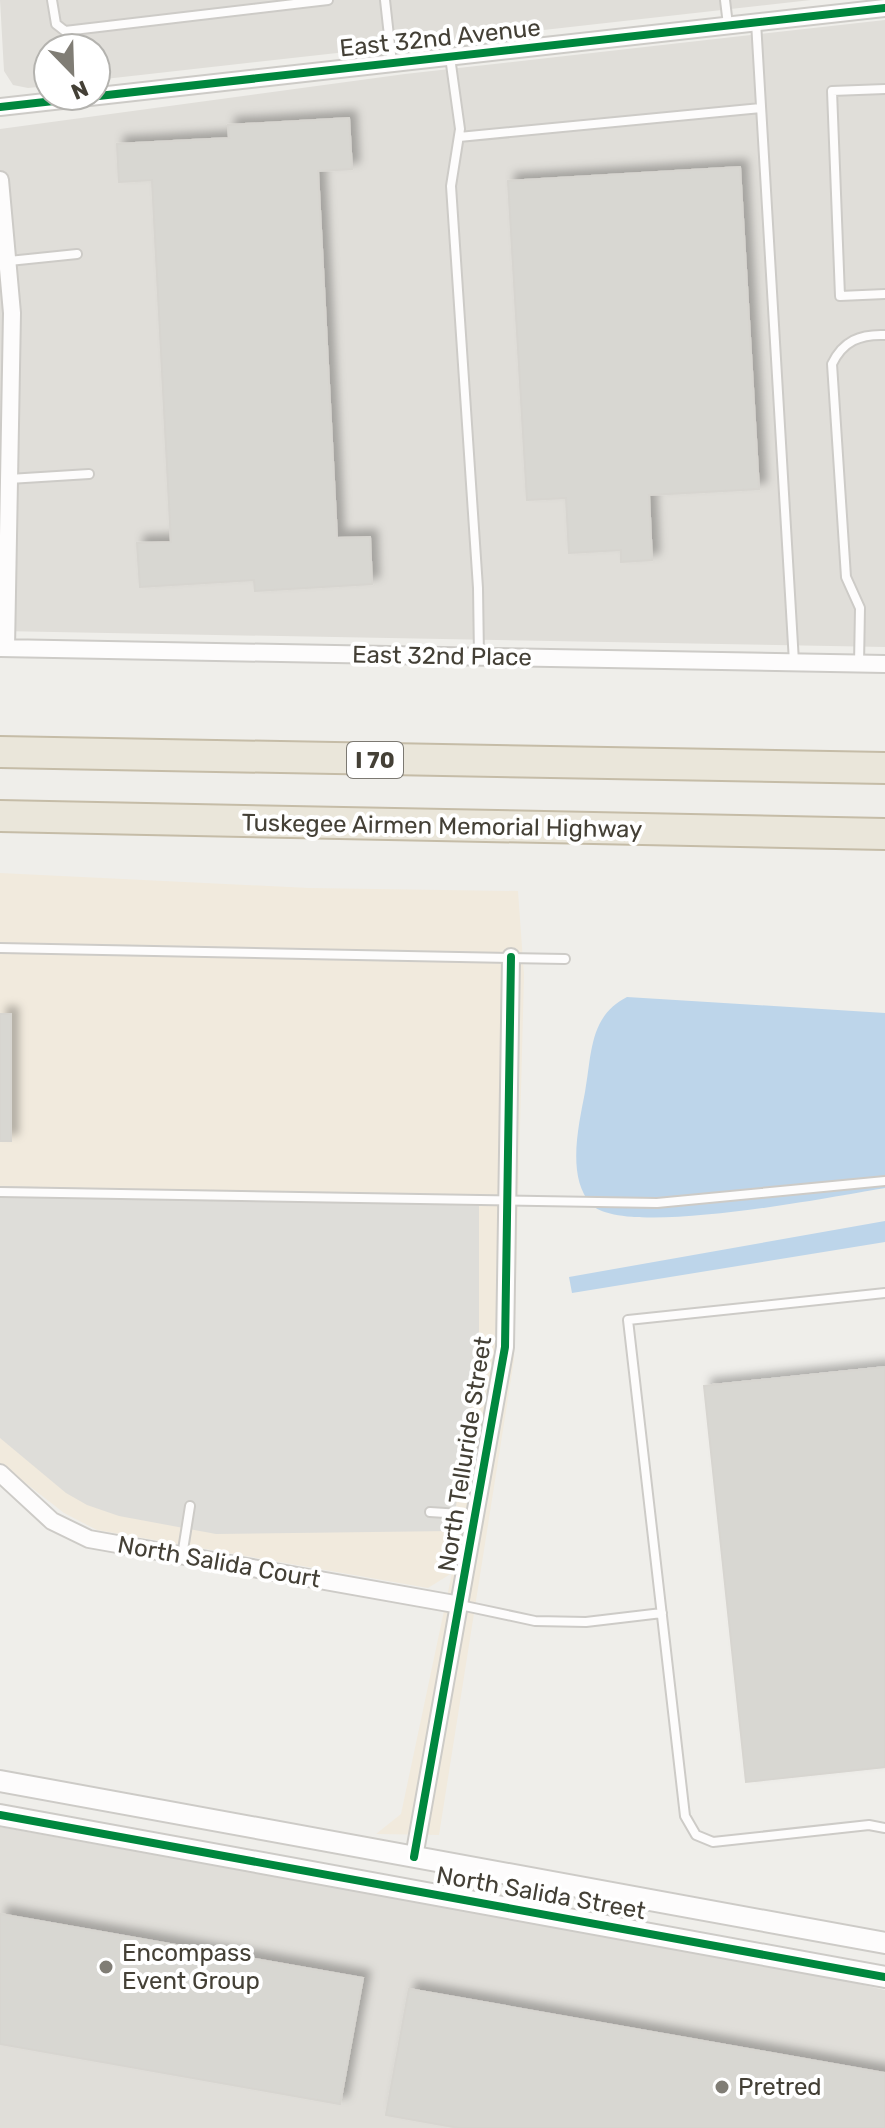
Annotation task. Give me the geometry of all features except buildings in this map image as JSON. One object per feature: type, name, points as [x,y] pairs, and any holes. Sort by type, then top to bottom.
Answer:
[{"type":"highway","name":"I 70","points":[[0,752],[885,766]]},
{"type":"highway","name":"Tuskegee Airmen Memorial Highway","points":[[0,816],[885,834]]},
{"type":"highway","points":[[608,829],[885,851]]},
{"type":"street","name":"East 32nd Avenue","points":[[0,107],[885,8]]},
{"type":"street","points":[[0,180],[12,313],[3,648]]},
{"type":"street","name":"East 32nd Place","points":[[3,648],[885,664]]},
{"type":"street","name":"North Telluride Street","points":[[414,1857],[505,1347],[511,957]]},
{"type":"street","name":"North Salida Court","points":[[0,1473],[37,1509],[70,1532],[119,1545],[460,1605]]},
{"type":"street","name":"North Salida Street","points":[[0,1781],[885,1943]]},
{"type":"street","name":"North Salida Street","points":[[0,1815],[885,1977]]},
{"type":"lane","points":[[52,0],[56,24],[65,31],[328,0]]},
{"type":"lane","points":[[385,0],[392,64]]},
{"type":"lane","points":[[725,0],[728,26]]},
{"type":"lane","points":[[756,22],[794,663]]},
{"type":"lane","points":[[450,57],[459,137],[451,186],[478,588],[479,657]]},
{"type":"lane","points":[[885,89],[832,91],[840,296],[885,294]]},
{"type":"lane","points":[[459,137],[761,108]]},
{"type":"lane","points":[[9,261],[77,254]]},
{"type":"lane","points":[[859,664],[860,608],[846,577],[832,364],[840,348],[854,340],[867,334],[885,335]]},
{"type":"lane","points":[[9,479],[89,474]]},
{"type":"lane","points":[[0,948],[565,959]]},
{"type":"lane","points":[[0,1192],[508,1202],[683,1201],[885,1181]]},
{"type":"lane","points":[[885,1293],[628,1320],[685,1816],[696,1835],[713,1842],[869,1825],[885,1828]]},
{"type":"lane","points":[[182,1556],[190,1506]]},
{"type":"lane","points":[[430,1512],[476,1515]]},
{"type":"lane","points":[[460,1605],[535,1621],[586,1622],[662,1613]]},
{"type":"shaded area","points":[[0,0],[811,0],[112,78],[112,32],[32,32],[32,88],[13,85],[4,71]]},
{"type":"shaded area","points":[[885,20],[885,647],[0,631],[0,129],[405,74]]},
{"type":"shaded area","points":[[0,873],[309,888],[518,891],[524,975],[514,1360],[439,1835],[376,1834],[401,1814],[452,1573],[428,1588],[97,1530],[64,1513],[0,1463]]},
{"type":"shaded area","points":[[0,1186],[479,1197],[479,1362],[452,1531],[216,1534],[119,1516],[87,1505],[66,1493],[0,1438]]},
{"type":"shaded area","points":[[0,1827],[825,1976],[885,1990],[885,2128],[0,2128]]},
{"type":"water","points":[[627,997],[885,1013],[885,1188],[778,1206],[684,1216],[610,1214],[591,1204],[579,1180],[576,1150],[591,1050],[605,1015]]},
{"type":"water","points":[[885,1221],[885,1242],[572,1293],[569,1277]]},
{"type":"cycle path","points":[[0,107],[885,8]]},
{"type":"cycle path","points":[[414,1857],[505,1347],[511,957]]},
{"type":"cycle path","points":[[0,1815],[885,1977]]},
{"type":"place","name":"Encompass Event Group","points":[[106,1967]]},
{"type":"place","name":"Pretred","points":[[722,2087]]}]
